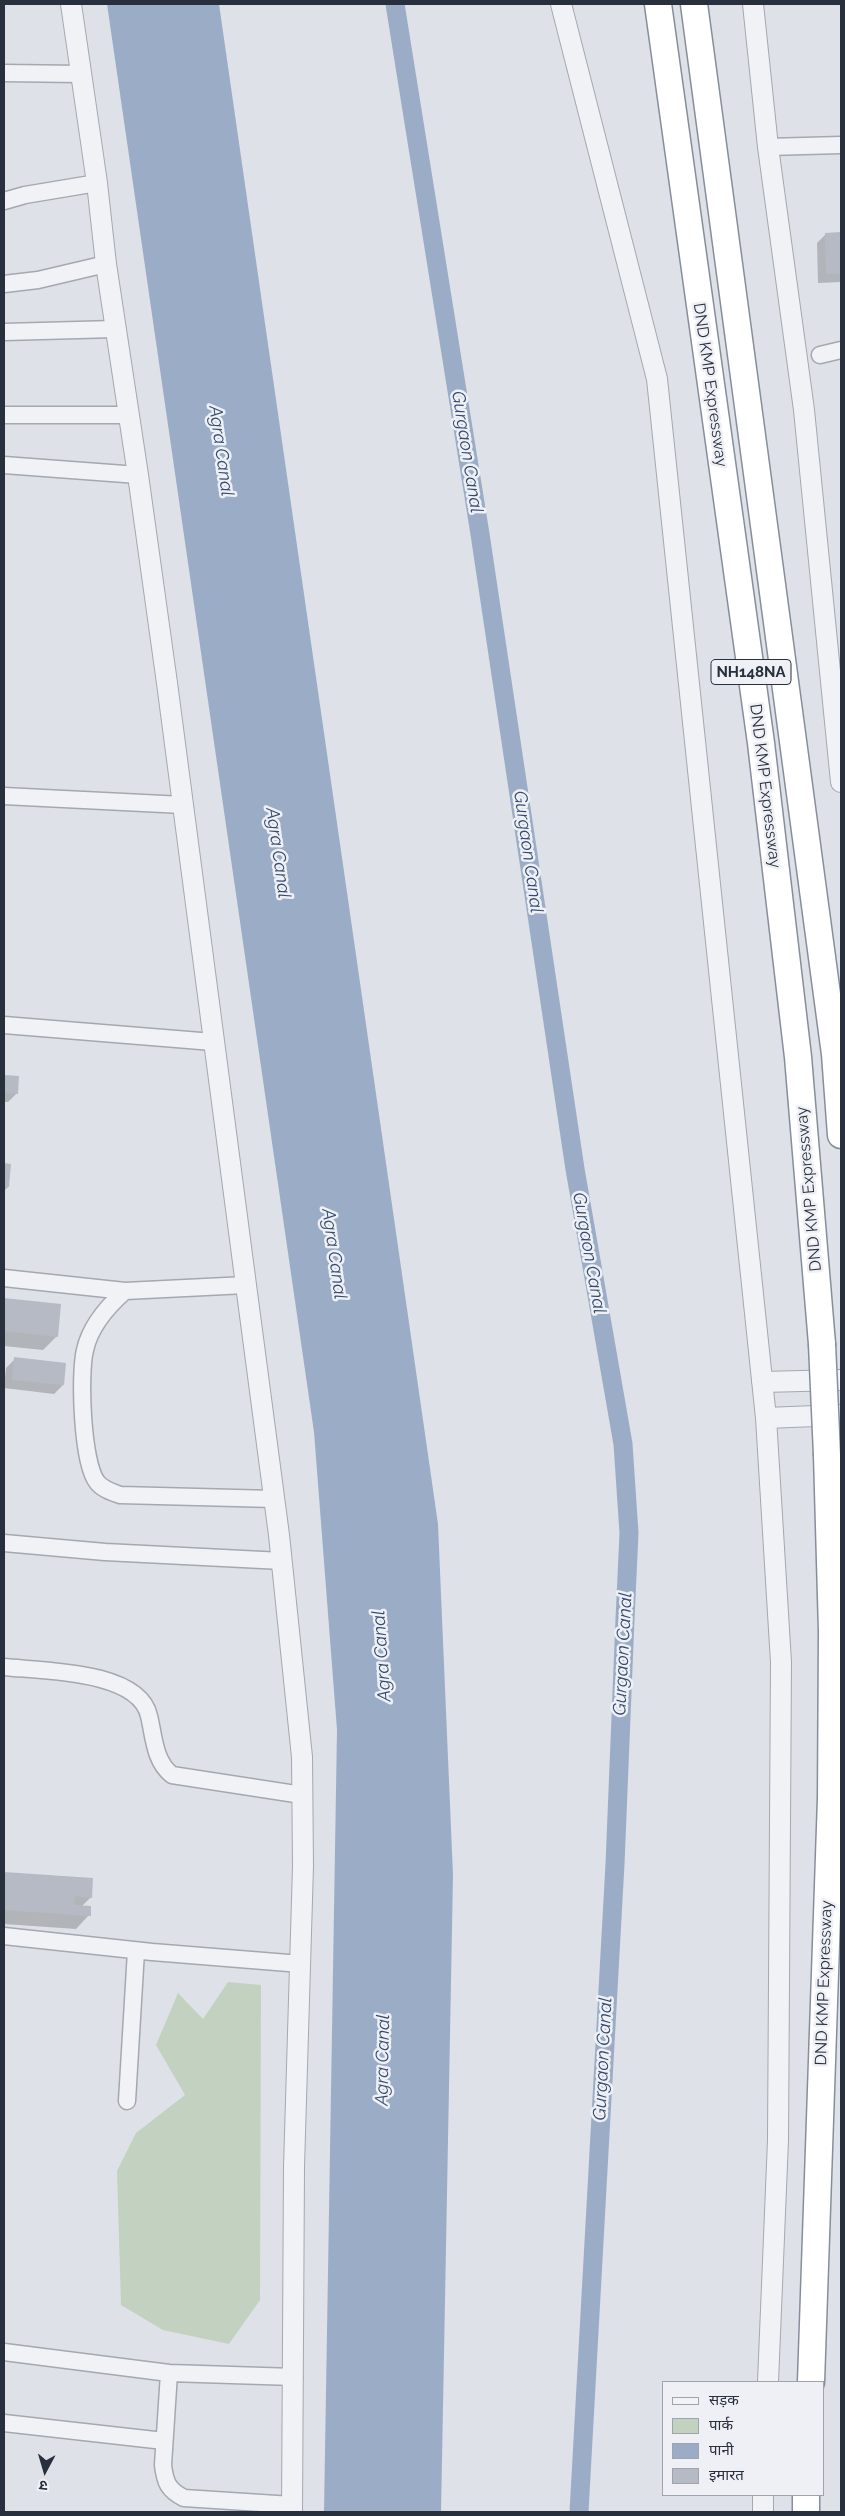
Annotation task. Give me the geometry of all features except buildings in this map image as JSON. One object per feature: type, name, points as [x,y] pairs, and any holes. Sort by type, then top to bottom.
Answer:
[{"type":"highway","name":"DND KMP Expressway","points":[[658,4],[761,743],[798,1057],[822,1344],[832,1632],[831,1798],[811,2381]]},
{"type":"highway","name":"DND KMP Expressway","points":[[694,4],[835,1054],[841,1135]]},
{"type":"highway","points":[[806,2496],[806,2512]]},
{"type":"street","points":[[71,4],[97,183],[115,330],[138,475],[183,805],[282,1561],[302,1757],[301,1964],[294,2167],[292,2509],[184,2498],[170,2490],[164,2478],[164,2441],[169,2373]]},
{"type":"street","points":[[561,4],[657,379],[766,1418],[781,1662],[778,2140],[768,2381]]},
{"type":"street","points":[[753,4],[768,147],[804,410],[841,782]]},
{"type":"street","points":[[4,73],[80,74]]},
{"type":"street","points":[[768,147],[841,146]]},
{"type":"street","points":[[4,201],[25,195],[97,183]]},
{"type":"street","points":[[4,284],[38,280],[106,264]]},
{"type":"street","points":[[4,332],[115,330]]},
{"type":"street","points":[[820,355],[841,350]]},
{"type":"street","points":[[4,415],[128,415]]},
{"type":"street","points":[[4,465],[138,475]]},
{"type":"street","points":[[4,796],[183,805]]},
{"type":"street","points":[[4,1025],[214,1042]]},
{"type":"street","points":[[4,1278],[125,1291],[246,1285]]},
{"type":"street","points":[[125,1291],[110,1304],[85,1348],[81,1401],[88,1451],[97,1482],[113,1492],[134,1497],[274,1499]]},
{"type":"street","points":[[762,1382],[841,1380]]},
{"type":"street","points":[[766,1418],[841,1415]]},
{"type":"street","points":[[4,1544],[105,1552],[282,1561]]},
{"type":"street","points":[[4,1667],[85,1676],[114,1682],[133,1693],[141,1699],[149,1712],[159,1762],[172,1775],[302,1795]]},
{"type":"street","points":[[4,1936],[136,1950],[301,1964]]},
{"type":"street","points":[[127,2101],[136,1950]]},
{"type":"street","points":[[4,2352],[169,2373],[294,2377]]},
{"type":"street","points":[[4,2423],[164,2441]]},
{"type":"street","points":[[763,2512],[764,2496]]},
{"type":"green space","points":[[228,1982],[261,1985],[260,2300],[229,2344],[163,2330],[121,2305],[117,2171],[136,2133],[185,2095],[156,2045],[178,1993],[203,2019]]},
{"type":"water","name":"Agra Canal","points":[[107,4],[219,4],[438,1524],[453,1875],[441,2512],[324,2512],[337,1730],[314,1432]]},
{"type":"waterway","name":"Gurgaon Canal","points":[[395,4],[480,534],[575,1169],[623,1444],[629,1533],[615,1864],[579,2512]]}]
